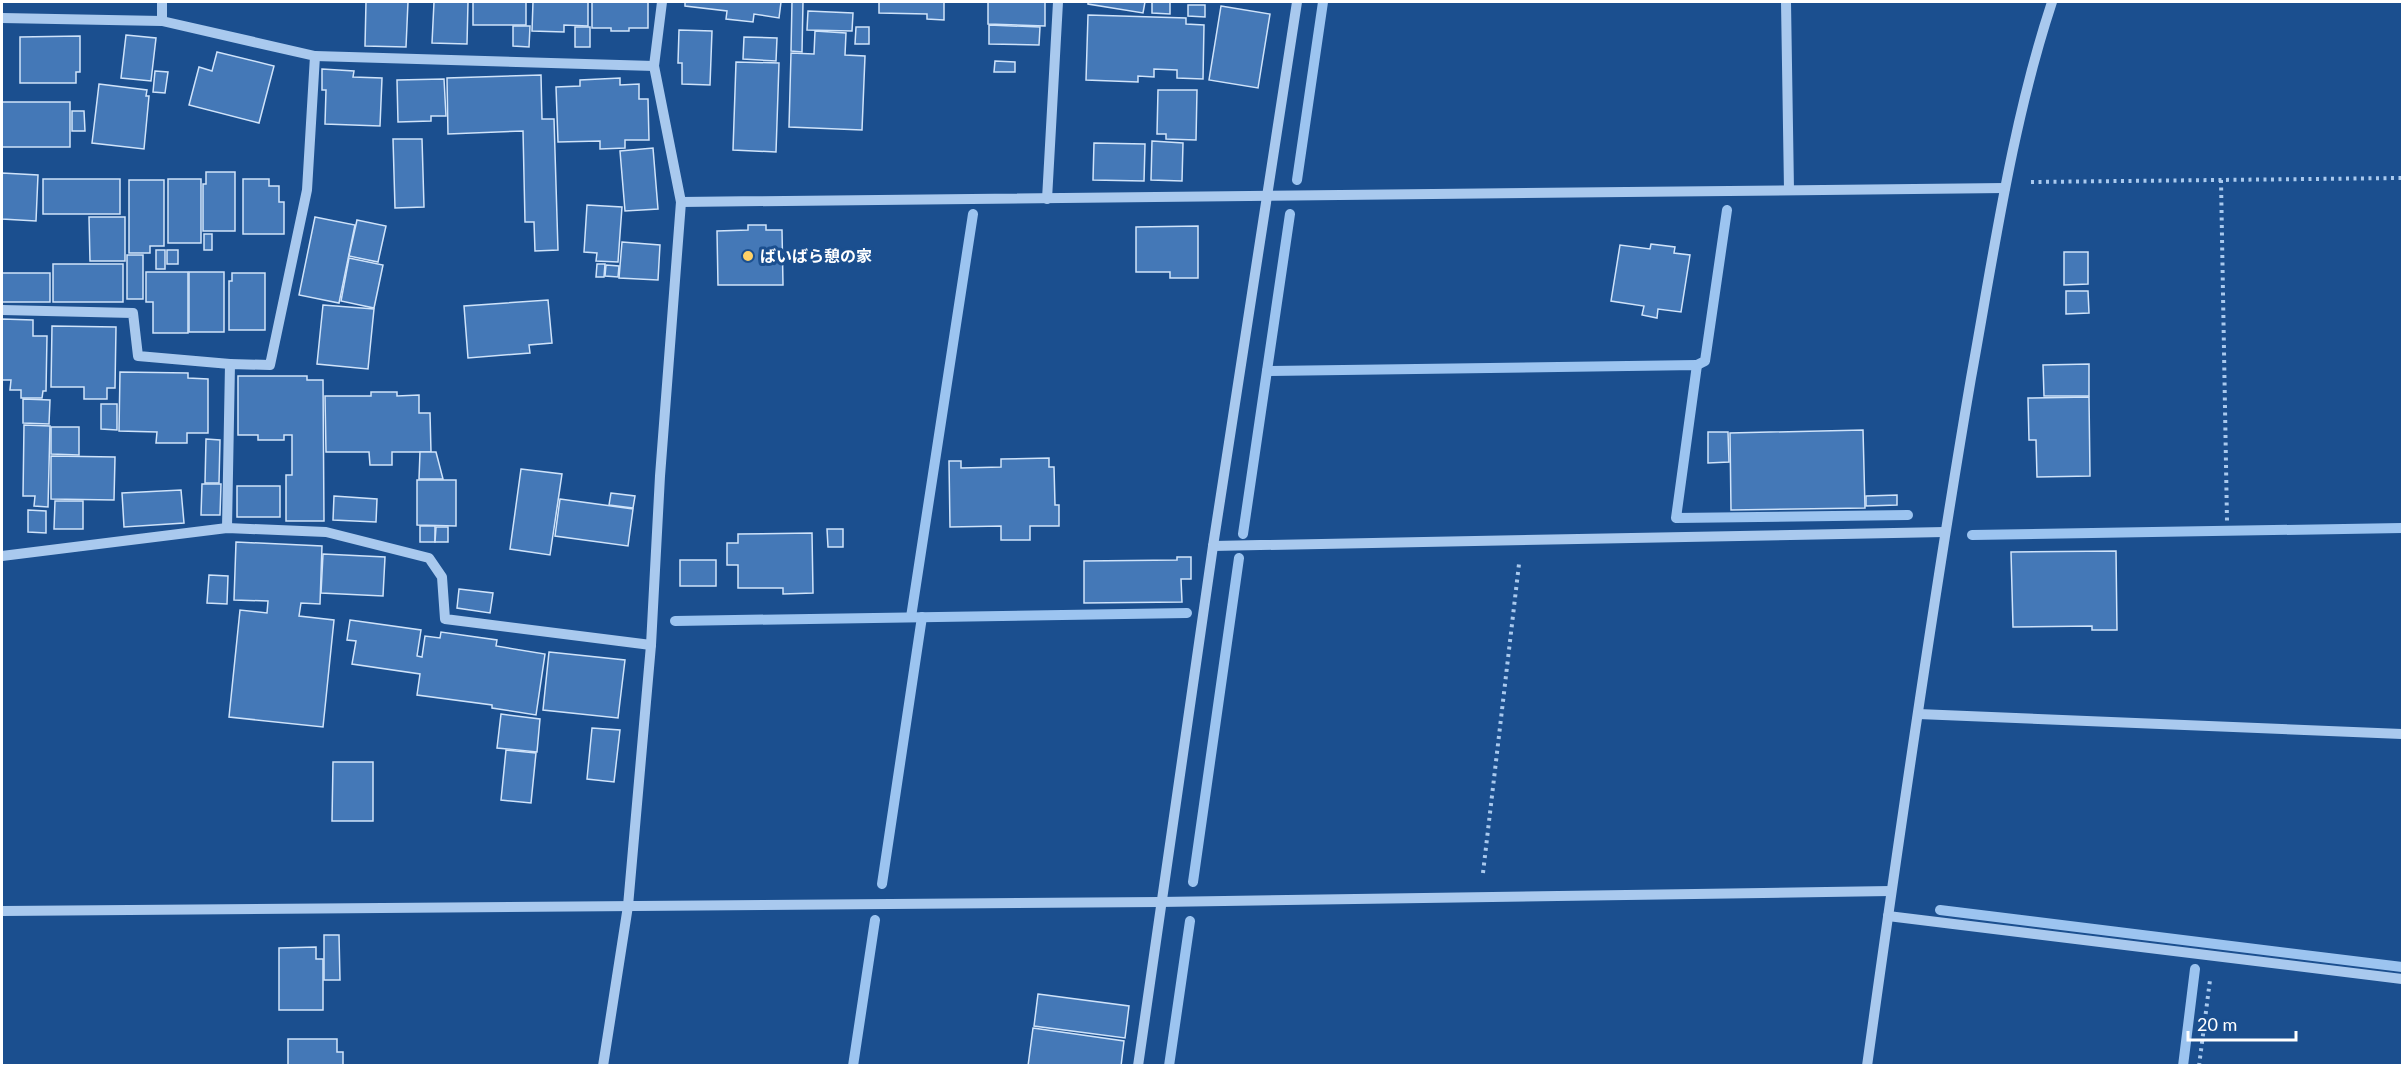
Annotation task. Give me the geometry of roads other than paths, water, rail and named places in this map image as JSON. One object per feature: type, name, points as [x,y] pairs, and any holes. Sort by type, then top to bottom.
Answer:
[{"type":"street","points":[[162,2],[162,21]]},
{"type":"street","points":[[603,1065],[628,906],[651,645],[660,476],[681,202],[654,66],[662,2]]},
{"type":"street","points":[[1047,199],[1058,2]]},
{"type":"street","points":[[1138,1065],[1160,902],[1265,197],[1297,2]]},
{"type":"street","points":[[1786,2],[1789,190]]},
{"type":"street","points":[[1867,1065],[1945,532],[2006,185],[2025,97],[2052,2]]},
{"type":"street","points":[[2,18],[162,21],[315,56],[654,66]]},
{"type":"street","points":[[2,310],[133,313],[138,356],[270,365],[307,190],[315,56]]},
{"type":"street","points":[[681,202],[1265,197],[2006,185]]},
{"type":"street","points":[[227,528],[230,364]]},
{"type":"street","points":[[2,556],[227,528],[326,532],[429,558],[442,577],[445,619],[651,645]]},
{"type":"street","points":[[1213,546],[1945,532]]},
{"type":"street","points":[[1918,714],[2403,734]]},
{"type":"street","points":[[2,911],[1160,902],[1891,891]]},
{"type":"street","points":[[1888,916],[2403,979]]},
{"type":"waterway","points":[[1297,180],[1323,2]]},
{"type":"waterway","points":[[1697,365],[1705,361],[1727,210]]},
{"type":"waterway","points":[[911,617],[973,214]]},
{"type":"waterway","points":[[1243,534],[1290,214]]},
{"type":"waterway","points":[[1267,371],[1697,365],[1676,518],[1908,515]]},
{"type":"waterway","points":[[1972,535],[2402,528]]},
{"type":"waterway","points":[[1193,882],[1239,558]]},
{"type":"waterway","points":[[675,621],[1187,613]]},
{"type":"waterway","points":[[882,884],[922,617]]},
{"type":"waterway","points":[[1940,910],[2402,967]]},
{"type":"waterway","points":[[853,1066],[875,920]]},
{"type":"waterway","points":[[1169,1066],[1190,921]]},
{"type":"waterway","points":[[2183,1066],[2195,969]]},
{"type":"place","name":"ばいばら憩の家","points":[[748,256]]}]
